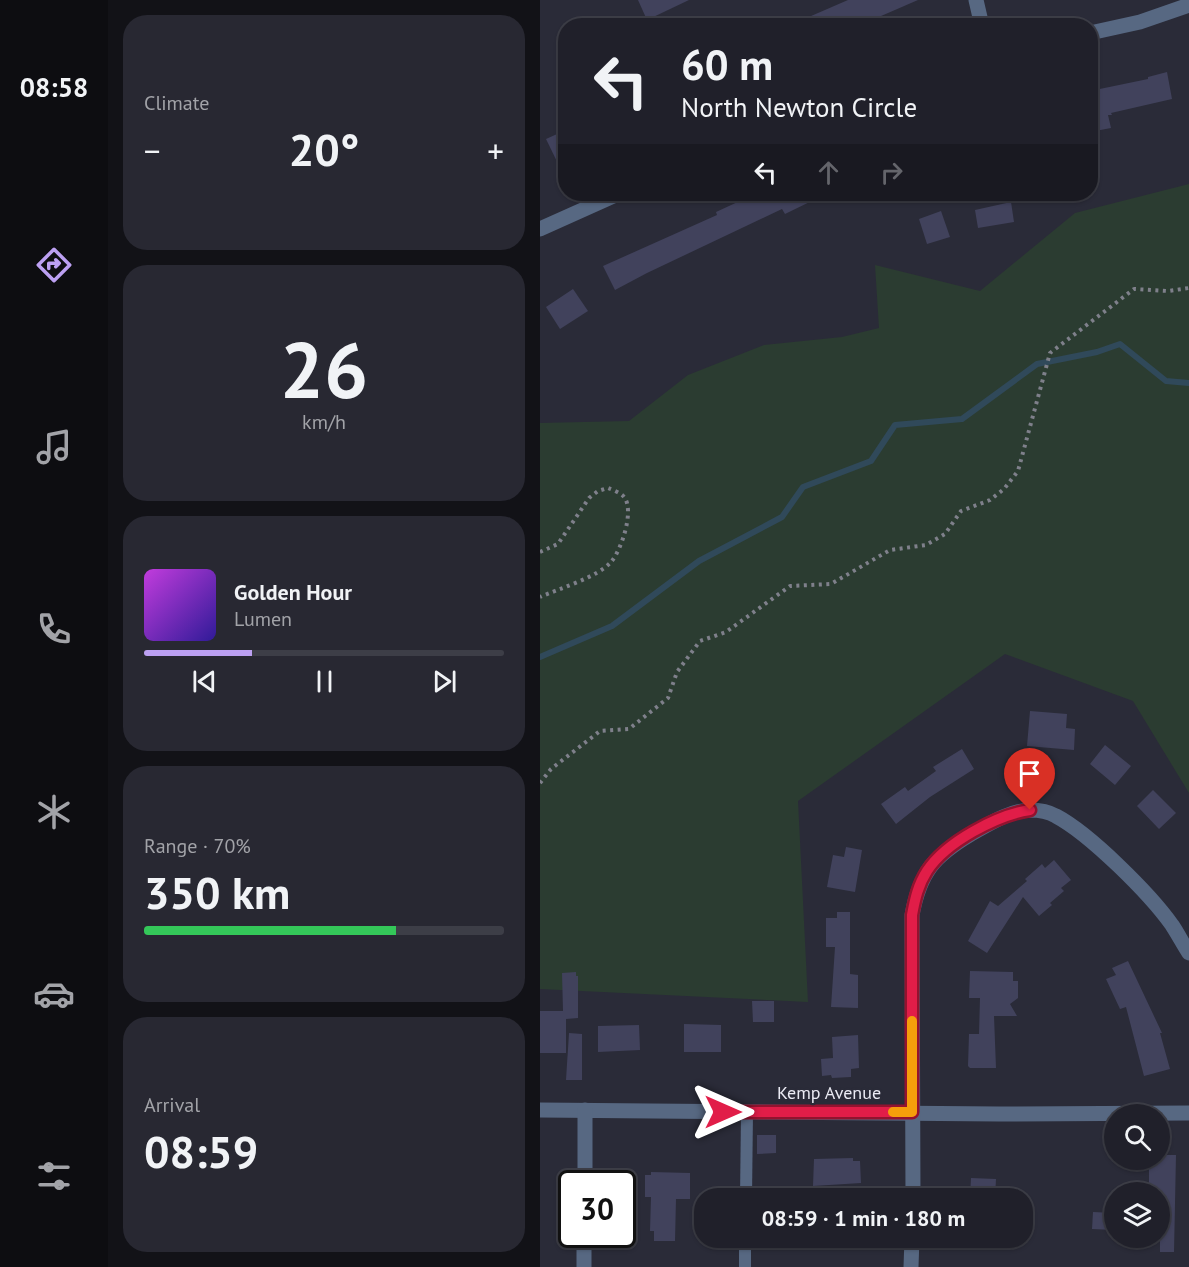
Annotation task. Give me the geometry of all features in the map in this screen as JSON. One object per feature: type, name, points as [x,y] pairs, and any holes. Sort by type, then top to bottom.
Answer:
[{"type":"street","points":[[976,0],[980,18]]},
{"type":"street","points":[[1098,31],[1140,22],[1189,5]]},
{"type":"street","points":[[540,230],[603,201]]},
{"type":"street","points":[[912,1188],[912,915],[917,890],[927,870],[957,842],[992,822],[1014,813],[1030,810],[1055,815],[1094,844],[1129,876],[1162,913],[1189,952]]},
{"type":"street","name":"Kemp Avenue","points":[[540,1110],[1189,1113]]},
{"type":"street","points":[[585,1110],[585,1170]]},
{"type":"street","points":[[584,1248],[584,1267]]},
{"type":"street","points":[[911,1267],[912,1248]]},
{"type":"lane","points":[[746,1188],[747,1112]]},
{"type":"lane","points":[[745,1248],[745,1267]]},
{"type":"path","points":[[540,783],[551,769],[600,731],[629,729],[668,698],[677,672],[700,641],[726,632],[790,586],[831,584],[890,550],[926,545],[945,534],[961,510],[990,500],[1004,489],[1018,471],[1050,353],[1134,289],[1168,291],[1189,288]]},
{"type":"path","points":[[540,552],[558,544],[589,498],[598,491],[608,489],[624,497],[630,508],[624,536],[611,562],[594,574],[540,597]]},
{"type":"green space","points":[[1189,184],[1189,793],[1133,701],[1005,654],[798,801],[808,1002],[540,989],[540,423],[629,421],[688,375],[764,345],[842,337],[879,328],[875,265],[980,291],[1075,213]]},
{"type":"building","points":[[638,0],[689,0],[651,18],[646,18]]},
{"type":"building","points":[[848,0],[918,0],[876,18],[806,18]]},
{"type":"building","points":[[1167,72],[1172,99],[1111,113],[1112,115],[1108,115],[1111,128],[1098,130],[1098,89],[1148,79],[1148,77]]},
{"type":"building","points":[[558,134],[558,164],[546,139]]},
{"type":"building","points":[[740,201],[812,201],[785,214],[782,209],[615,290],[603,266],[717,215],[716,212]]},
{"type":"building","points":[[1011,202],[1014,222],[978,228],[975,210]]},
{"type":"building","points":[[941,211],[950,237],[927,244],[919,219]]},
{"type":"building","points":[[573,289],[588,311],[560,329],[546,307]]},
{"type":"building","points":[[1030,711],[1067,714],[1066,728],[1075,729],[1074,750],[1027,746]]},
{"type":"building","points":[[1105,745],[1131,766],[1115,785],[1090,764]]},
{"type":"building","points":[[962,749],[974,769],[930,797],[896,824],[881,804],[905,787],[908,791],[936,771],[933,767]]},
{"type":"building","points":[[1153,790],[1176,813],[1159,829],[1137,806]]},
{"type":"building","points":[[846,847],[862,850],[855,892],[827,887],[833,855],[844,857]]},
{"type":"building","points":[[1054,860],[1071,880],[1061,888],[1064,891],[1050,903],[1052,905],[1039,916],[1023,897],[987,953],[968,941],[990,901],[998,906],[1027,881],[1025,879],[1042,864],[1045,868]]},
{"type":"building","points":[[837,912],[850,912],[850,974],[858,975],[858,1008],[831,1007],[835,947],[826,947],[826,918],[837,918]]},
{"type":"building","points":[[1128,961],[1162,1033],[1160,1033],[1170,1069],[1144,1076],[1126,1007],[1120,1009],[1106,979],[1116,975],[1112,968]]},
{"type":"building","points":[[970,971],[1013,972],[1013,981],[1018,981],[1018,998],[1010,1004],[1017,1016],[994,1016],[996,1068],[970,1068],[968,1066],[969,1034],[979,1034],[980,998],[969,998]]},
{"type":"building","points":[[576,972],[578,976],[578,1018],[566,1019],[566,1053],[540,1053],[540,1011],[563,1011],[562,973]]},
{"type":"building","points":[[752,1001],[774,1001],[774,1022],[753,1022]]},
{"type":"building","points":[[684,1024],[721,1025],[721,1052],[684,1052]]},
{"type":"building","points":[[639,1025],[640,1050],[598,1052],[598,1026]]},
{"type":"building","points":[[569,1033],[582,1034],[582,1080],[566,1080]]},
{"type":"building","points":[[858,1035],[859,1068],[851,1069],[851,1077],[822,1076],[821,1059],[833,1058],[832,1037]]},
{"type":"building","points":[[757,1135],[776,1135],[776,1153],[757,1154]]},
{"type":"building","points":[[1170,1155],[1176,1155],[1174,1252],[1160,1252],[1160,1248],[1170,1248],[1170,1182],[1149,1182],[1149,1170],[1170,1170]]},
{"type":"building","points":[[853,1158],[853,1161],[860,1161],[861,1183],[813,1186],[814,1159]]},
{"type":"building","points":[[651,1172],[690,1173],[690,1199],[676,1199],[675,1241],[654,1241],[654,1231],[650,1231],[651,1197],[645,1197],[645,1175],[651,1175]]},
{"type":"building","points":[[971,1178],[996,1179],[996,1188],[970,1188]]},
{"type":"building","points":[[1093,1212],[1104,1213],[1104,1230],[1092,1229]]},
{"type":"waterway","points":[[540,657],[612,626],[699,561],[782,517],[803,487],[871,461],[895,425],[962,419],[1037,364],[1097,352],[1120,344],[1166,381],[1189,383]]},
{"type":"slow traffic","points":[[893,1112],[912,1112],[912,1021]]},
{"type":"route","points":[[723,1112],[912,1112],[912,915],[917,890],[927,870],[957,842],[992,822],[1014,813],[1030,810]]}]
